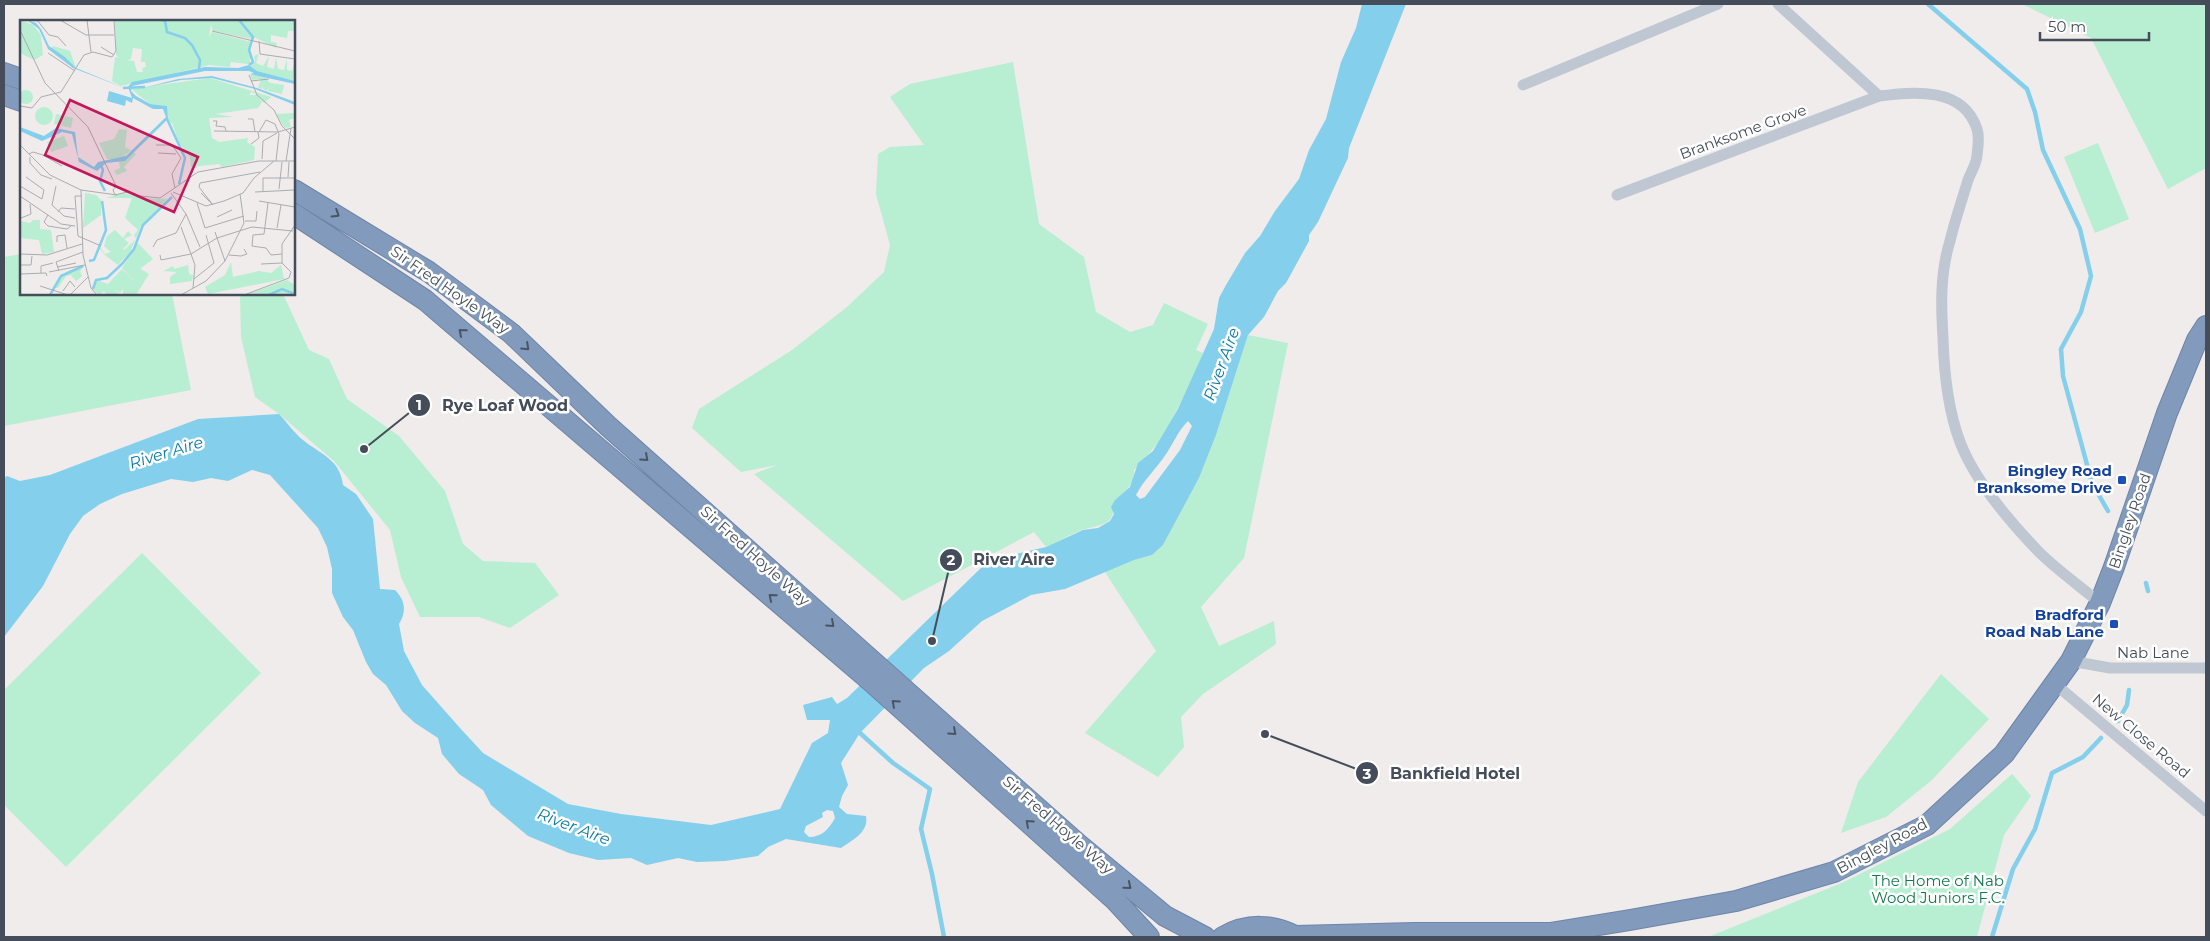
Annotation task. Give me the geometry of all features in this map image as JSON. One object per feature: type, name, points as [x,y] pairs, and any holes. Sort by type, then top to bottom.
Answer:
[{"type":"highway","points":[[4,73],[20,79]]},
{"type":"highway","points":[[4,96],[20,101]]},
{"type":"highway","name":"Sir Fred Hoyle Way","points":[[295,190],[314,200],[428,272],[511,333],[608,426],[1071,850],[1149,937]]},
{"type":"highway","name":"Sir Fred Hoyle Way","points":[[295,215],[425,300],[1071,850],[1165,916],[1205,937]]},
{"type":"highway","name":"Bingley Road","points":[[1296,937],[1414,933],[1543,935],[1736,901],[1834,872],[1927,825],[2004,754],[2071,661],[2100,603],[2167,413],[2197,340],[2206,326]]},
{"type":"highway","points":[[1223,937],[1233,931],[1254,926],[1276,928],[1296,937]]},
{"type":"street","points":[[1523,85],[1718,4]]},
{"type":"street","points":[[1778,4],[1879,96]]},
{"type":"street","name":"Branksome Grove","points":[[1617,195],[1879,96],[1914,92],[1934,94],[1950,98],[1967,112],[1977,129],[1978,156],[1959,207],[1946,254],[1941,299],[1944,356],[1950,406],[1960,442],[1974,472],[2040,552],[2100,603]]},
{"type":"street","name":"Nab Lane","points":[[2071,661],[2110,668],[2206,668]]},
{"type":"street","name":"New Close Road","points":[[2055,684],[2206,811]]},
{"type":"green space","points":[[2022,4],[2206,4],[2206,168],[2168,189],[2091,38]]},
{"type":"green space","points":[[1013,62],[1039,224],[1084,257],[1096,312],[1130,332],[1153,325],[1164,303],[1208,324],[1196,350],[1203,353],[1192,382],[1161,440],[1134,470],[1131,484],[1115,500],[1110,520],[1046,547],[1034,532],[903,601],[754,474],[777,465],[741,472],[692,428],[699,409],[792,350],[847,307],[884,272],[890,245],[876,194],[878,154],[890,147],[924,145],[890,97],[910,84]]},
{"type":"green space","points":[[2098,143],[2129,219],[2095,233],[2064,157]]},
{"type":"green space","points":[[20,254],[20,295],[172,295],[191,390],[4,426],[4,257]]},
{"type":"green space","points":[[240,295],[283,295],[309,350],[329,359],[347,399],[399,436],[445,491],[463,544],[483,561],[535,563],[559,595],[510,628],[479,617],[420,617],[401,577],[390,530],[334,461],[279,414],[255,397],[241,337]]},
{"type":"green space","points":[[1248,335],[1288,343],[1244,558],[1201,607],[1219,646],[1274,621],[1276,644],[1203,694],[1181,717],[1184,747],[1158,777],[1085,733],[1156,651],[1105,572],[1152,555],[1163,545],[1199,478],[1216,435]]},
{"type":"green space","points":[[142,553],[261,673],[66,867],[4,805],[4,690]]},
{"type":"green space","points":[[1941,674],[1989,719],[1932,780],[1886,817],[1841,833],[1858,782]]},
{"type":"green space","name":"The Home of Nab Wood Juniors F.C.","points":[[2012,774],[2031,796],[2004,835],[1977,937],[1708,937],[1844,882],[1950,829]]},
{"type":"water","name":"River Aire","points":[[1362,4],[1406,4],[1349,148],[1348,158],[1318,222],[1309,235],[1309,241],[1286,283],[1278,291],[1264,317],[1248,335],[1216,435],[1199,478],[1163,545],[1152,555],[1134,560],[1065,589],[1031,595],[982,621],[949,651],[924,668],[860,733],[841,763],[848,785],[839,807],[847,814],[866,816],[866,822],[863,831],[841,848],[786,839],[768,847],[758,856],[725,861],[697,862],[678,858],[647,865],[631,858],[598,860],[569,853],[528,836],[491,805],[483,790],[459,774],[442,754],[438,738],[415,723],[402,711],[386,685],[373,674],[353,630],[343,617],[332,593],[332,569],[327,547],[318,528],[270,475],[252,470],[228,481],[211,478],[193,482],[171,479],[122,494],[100,504],[83,516],[70,534],[43,586],[4,637],[4,478],[7,476],[20,481],[50,475],[198,419],[279,414],[300,437],[334,463],[341,476],[343,485],[356,494],[373,519],[380,589],[395,590],[404,606],[402,619],[399,624],[404,651],[422,685],[483,753],[568,804],[621,814],[711,825],[780,809],[812,743],[828,733],[830,720],[807,720],[803,705],[832,697],[837,704],[847,698],[983,566],[1020,553],[1046,547],[1083,530],[1098,528],[1110,521],[1114,514],[1111,507],[1115,500],[1130,487],[1138,463],[1153,451],[1178,409],[1214,329],[1219,298],[1226,285],[1245,253],[1260,236],[1275,211],[1299,179],[1309,150],[1326,119],[1341,62],[1356,28]],"holes":[[[1188,421],[1192,426],[1180,450],[1145,497],[1140,499],[1136,495],[1139,490]],[[827,810],[833,811],[835,818],[833,822],[821,834],[809,837],[804,832],[806,826],[823,817],[822,813]]]},
{"type":"waterway","points":[[1928,4],[2027,89],[2035,112],[2043,150],[2080,229],[2091,276],[2081,312],[2061,349],[2063,376],[2092,483],[2108,511]]},
{"type":"waterway","points":[[2146,583],[2148,591]]},
{"type":"waterway","points":[[2118,721],[2127,705],[2129,690]]},
{"type":"waterway","points":[[860,733],[893,763],[930,789],[921,829],[944,937]]},
{"type":"waterway","points":[[1992,937],[2013,869],[2035,829],[2052,773],[2083,757],[2101,738]]},
{"type":"place","name":"Rye Loaf Wood","points":[[364,449]]},
{"type":"place","name":"Bingley Road Branksome Drive","points":[[2122,480]]},
{"type":"place","name":"Bradford Road Nab Lane","points":[[2114,624]]},
{"type":"place","name":"River Aire","points":[[932,641]]},
{"type":"place","name":"Bankfield Hotel","points":[[1265,734]]}]
